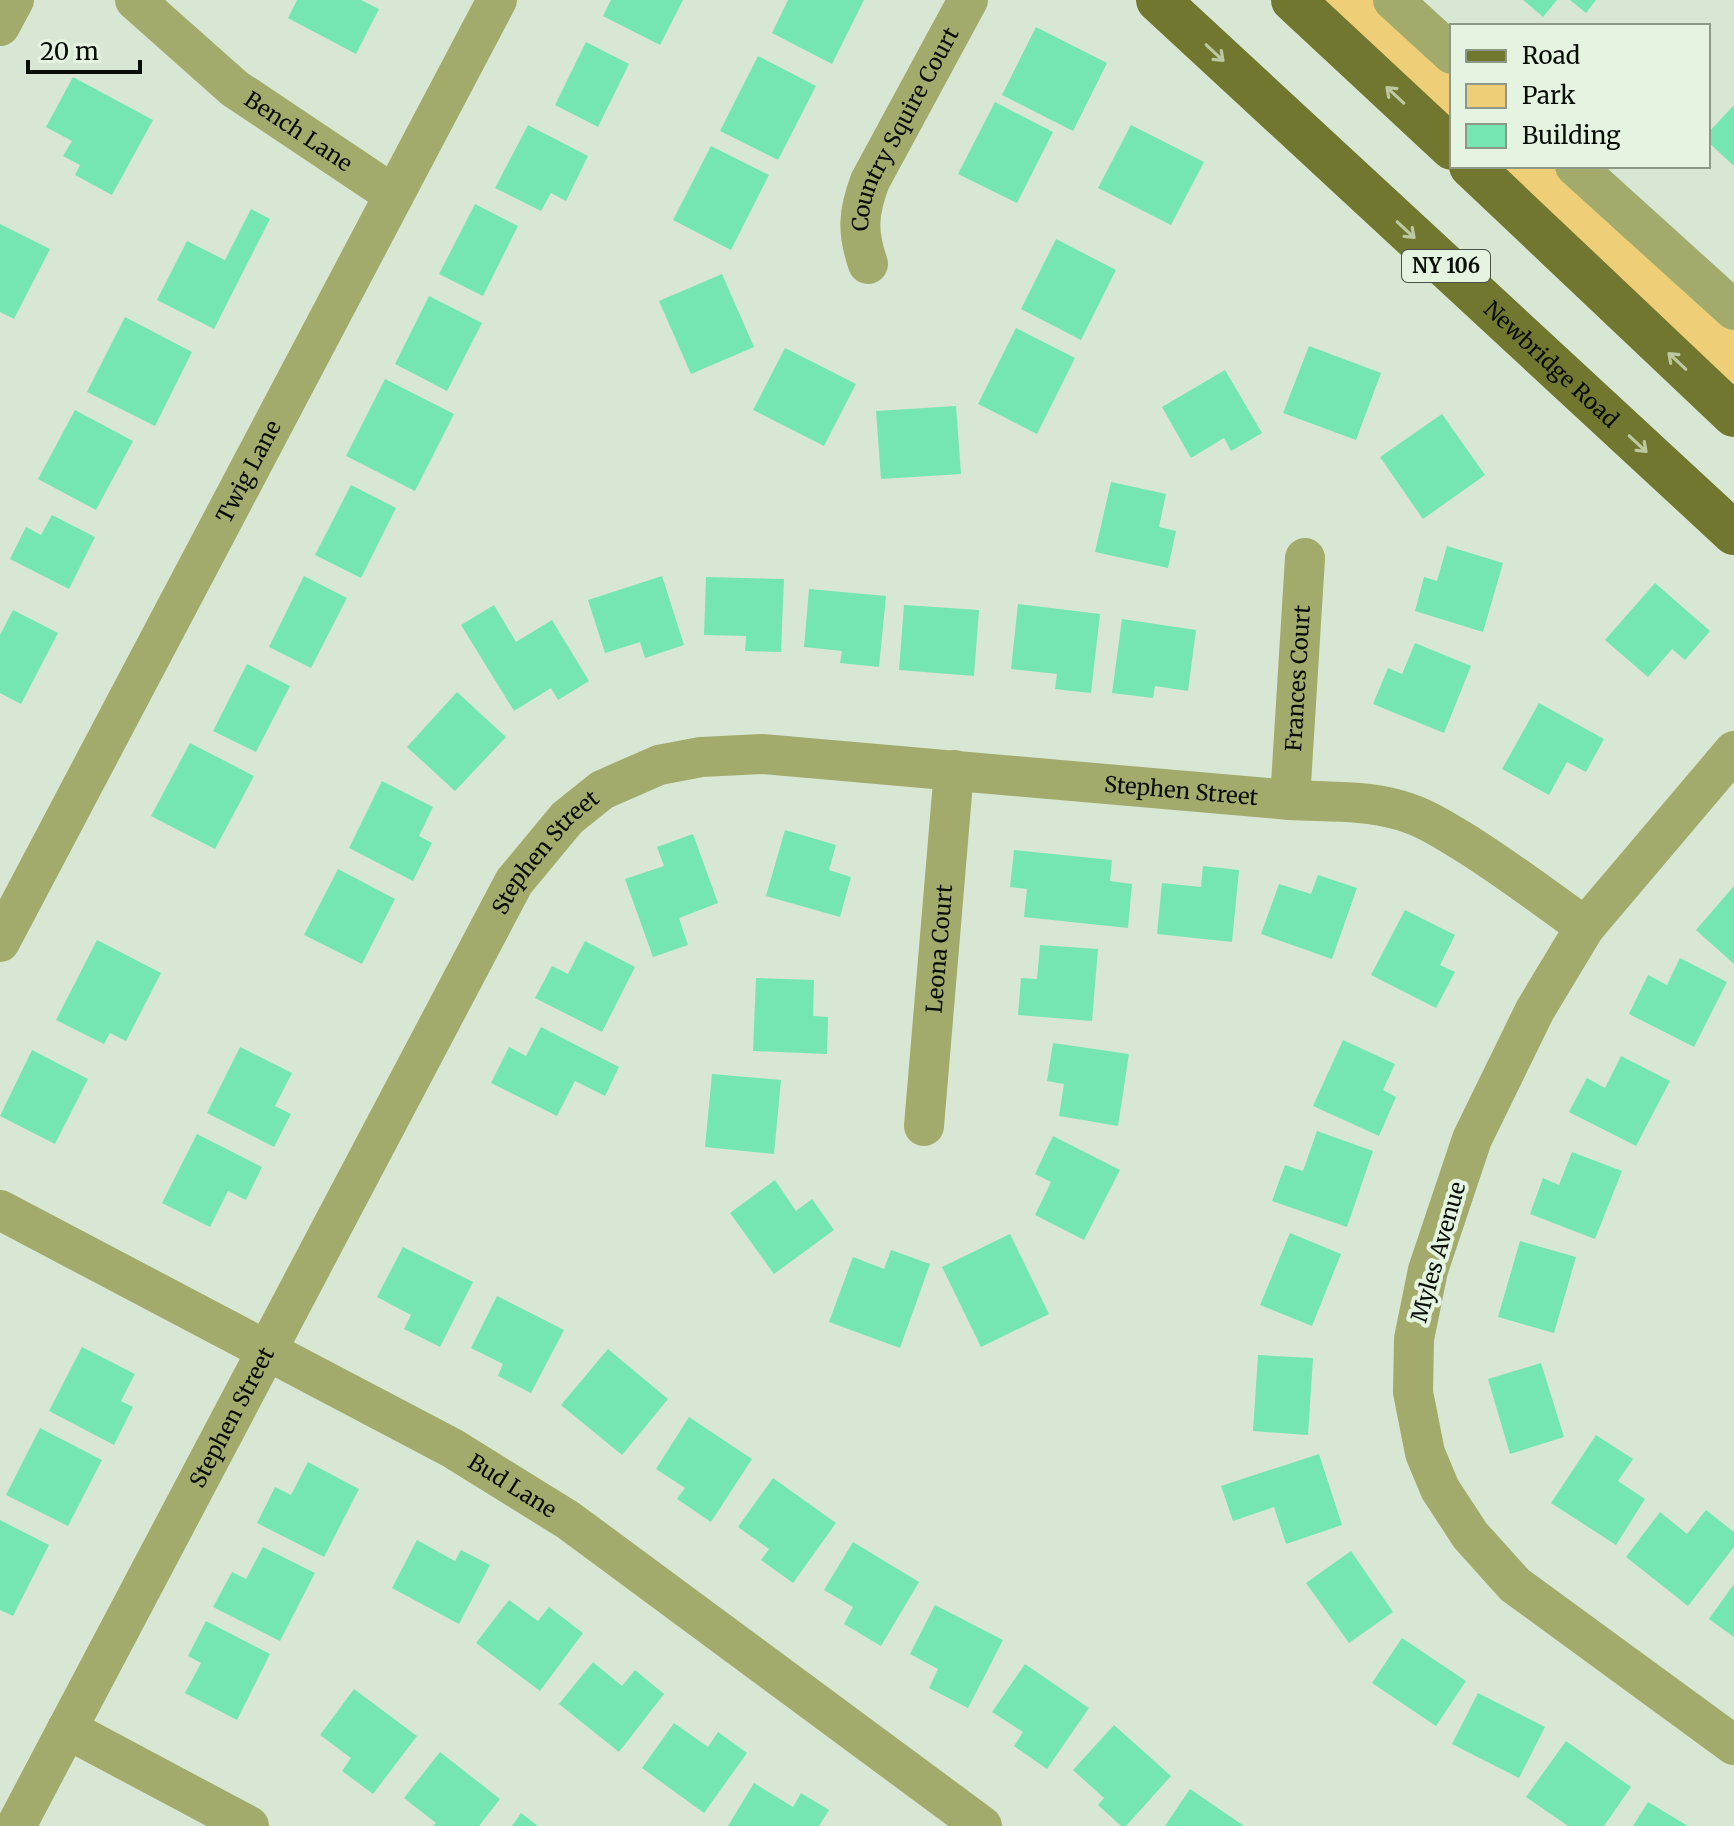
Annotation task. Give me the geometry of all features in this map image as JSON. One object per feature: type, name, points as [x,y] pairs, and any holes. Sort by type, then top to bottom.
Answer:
[{"type":"main road","name":"Newbridge Road","points":[[1158,0],[1734,533]]},
{"type":"main road","points":[[1293,0],[1450,146]]},
{"type":"main road","points":[[1473,168],[1734,415]]},
{"type":"street","points":[[0,26],[14,0]]},
{"type":"street","name":"Bench Lane","points":[[135,0],[234,88],[394,195]]},
{"type":"street","name":"Twig Lane","points":[[0,942],[497,0]]},
{"type":"street","name":"Country Squire Court","points":[[868,264],[859,226],[870,181],[968,0]]},
{"type":"street","points":[[1393,0],[1450,52]]},
{"type":"street","points":[[1577,168],[1734,310]]},
{"type":"street","name":"Frances Court","points":[[1290,800],[1305,558]]},
{"type":"street","name":"Myles Avenue","points":[[1734,751],[1585,927],[1535,1010],[1472,1139],[1428,1270],[1414,1339],[1413,1392],[1425,1453],[1440,1489],[1470,1535],[1515,1585],[1734,1745]]},
{"type":"street","name":"Stephen Street","points":[[16,1826],[514,882],[567,818],[602,790],[659,765],[701,757],[762,754],[1374,805],[1416,815],[1445,830],[1585,927]]},
{"type":"street","name":"Leona Court","points":[[924,1126],[954,770]]},
{"type":"street","name":"Bud Lane","points":[[0,1210],[452,1448],[568,1520],[982,1826]]},
{"type":"street","points":[[67,1729],[249,1826]]},
{"type":"green space","points":[[1301,0],[1374,0],[1450,68],[1450,138]]},
{"type":"green space","points":[[1481,168],[1560,168],[1734,326],[1734,406]]},
{"type":"building","points":[[297,0],[361,0],[379,9],[356,54],[288,18]]},
{"type":"building","points":[[611,0],[683,0],[660,45],[603,16]]},
{"type":"building","points":[[788,0],[864,0],[832,64],[772,33]]},
{"type":"building","points":[[1523,0],[1557,0],[1543,17]]},
{"type":"building","points":[[1570,0],[1596,0],[1586,13]]},
{"type":"building","points":[[1036,27],[1107,63],[1073,131],[1002,95]]},
{"type":"building","points":[[586,42],[629,64],[598,127],[555,105]]},
{"type":"building","points":[[758,56],[816,86],[778,160],[720,131]]},
{"type":"building","points":[[73,77],[153,120],[112,195],[75,175],[80,165],[63,156],[72,141],[46,127]]},
{"type":"building","points":[[995,102],[1053,132],[1017,203],[958,174]]},
{"type":"building","points":[[1734,105],[1734,166],[1710,144],[1710,131]]},
{"type":"building","points":[[528,125],[588,156],[566,201],[551,193],[541,211],[495,188]]},
{"type":"building","points":[[1131,125],[1204,162],[1171,225],[1098,188]]},
{"type":"building","points":[[711,146],[769,175],[731,250],[673,220]]},
{"type":"building","points":[[475,204],[518,226],[483,296],[439,274]]},
{"type":"building","points":[[251,209],[270,219],[214,329],[157,300],[187,241],[225,260]]},
{"type":"building","points":[[0,224],[50,249],[14,319],[0,312]]},
{"type":"building","points":[[1056,239],[1116,270],[1081,340],[1021,309]]},
{"type":"building","points":[[722,274],[754,347],[691,374],[659,301]]},
{"type":"building","points":[[429,296],[482,323],[447,391],[395,364]]},
{"type":"building","points":[[125,317],[192,352],[155,426],[87,392]]},
{"type":"building","points":[[1016,328],[1075,358],[1037,434],[978,404]]},
{"type":"building","points":[[1309,346],[1381,373],[1356,440],[1283,413]]},
{"type":"building","points":[[785,348],[856,384],[824,446],[753,410]]},
{"type":"building","points":[[1225,370],[1262,433],[1231,451],[1224,438],[1191,458],[1162,407]]},
{"type":"building","points":[[385,379],[454,414],[415,491],[346,456]]},
{"type":"building","points":[[956,406],[961,474],[881,479],[876,411]]},
{"type":"building","points":[[75,410],[133,441],[96,510],[38,479]]},
{"type":"building","points":[[1442,414],[1485,475],[1423,519],[1380,457]]},
{"type":"building","points":[[1111,482],[1166,494],[1159,527],[1176,531],[1168,568],[1095,552]]},
{"type":"building","points":[[351,485],[396,508],[361,578],[315,555]]},
{"type":"building","points":[[52,515],[95,537],[69,589],[10,559],[26,527],[41,535]]},
{"type":"building","points":[[1447,546],[1503,563],[1483,632],[1415,611],[1424,577],[1437,581]]},
{"type":"building","points":[[304,576],[347,598],[311,668],[269,647]]},
{"type":"building","points":[[662,576],[684,645],[645,658],[640,642],[605,653],[588,600]]},
{"type":"building","points":[[706,577],[784,579],[781,652],[745,651],[746,636],[704,635]]},
{"type":"building","points":[[1655,583],[1710,631],[1685,660],[1672,649],[1648,677],[1605,640]]},
{"type":"building","points":[[809,589],[886,596],[879,667],[840,663],[842,651],[804,647]]},
{"type":"building","points":[[1018,604],[1100,614],[1091,693],[1055,689],[1057,674],[1011,669]]},
{"type":"building","points":[[494,605],[516,642],[552,620],[589,681],[558,700],[551,688],[514,711],[461,625]]},
{"type":"building","points":[[904,605],[979,610],[974,676],[899,670]]},
{"type":"building","points":[[13,610],[58,633],[21,704],[0,693],[0,635]]},
{"type":"building","points":[[1122,619],[1196,630],[1188,691],[1155,686],[1153,698],[1112,693]]},
{"type":"building","points":[[1415,643],[1471,666],[1444,733],[1373,704],[1388,668],[1402,674]]},
{"type":"building","points":[[247,664],[290,686],[256,752],[213,731]]},
{"type":"building","points":[[457,692],[506,737],[455,791],[407,747]]},
{"type":"building","points":[[1539,703],[1604,739],[1586,772],[1567,762],[1549,795],[1502,769]]},
{"type":"building","points":[[190,743],[254,776],[215,849],[151,816]]},
{"type":"building","points":[[382,781],[433,807],[419,836],[432,843],[413,881],[349,848]]},
{"type":"building","points":[[785,830],[836,845],[829,870],[851,877],[840,917],[766,896]]},
{"type":"building","points":[[693,834],[718,903],[679,918],[688,945],[653,957],[625,879],[664,866],[657,847]]},
{"type":"building","points":[[1014,850],[1112,860],[1110,881],[1132,884],[1128,928],[1024,917],[1027,889],[1010,887]]},
{"type":"building","points":[[1203,866],[1239,870],[1232,942],[1157,934],[1162,883],[1201,887]]},
{"type":"building","points":[[338,869],[395,899],[362,964],[304,935]]},
{"type":"building","points":[[1318,875],[1357,888],[1332,959],[1261,934],[1279,884],[1311,894]]},
{"type":"building","points":[[1734,886],[1734,964],[1696,930]]},
{"type":"building","points":[[1405,910],[1455,935],[1440,965],[1455,972],[1436,1008],[1371,975]]},
{"type":"building","points":[[97,940],[161,973],[126,1041],[110,1033],[104,1044],[56,1020]]},
{"type":"building","points":[[585,941],[635,967],[602,1032],[535,998],[552,966],[568,974]]},
{"type":"building","points":[[1040,945],[1098,949],[1092,1021],[1018,1015],[1021,978],[1037,979]]},
{"type":"building","points":[[1680,958],[1727,982],[1694,1047],[1629,1014],[1648,975],[1667,985]]},
{"type":"building","points":[[756,978],[814,980],[813,1016],[828,1017],[827,1054],[753,1051]]},
{"type":"building","points":[[541,1027],[619,1067],[605,1096],[575,1081],[557,1116],[491,1083],[509,1047],[526,1056]]},
{"type":"building","points":[[1343,1040],[1395,1064],[1383,1090],[1396,1097],[1379,1136],[1313,1106]]},
{"type":"building","points":[[1053,1043],[1129,1054],[1118,1126],[1059,1116],[1064,1084],[1047,1081]]},
{"type":"building","points":[[240,1047],[292,1073],[275,1106],[291,1114],[274,1147],[207,1113]]},
{"type":"building","points":[[32,1050],[88,1079],[55,1144],[0,1116]]},
{"type":"building","points":[[1621,1056],[1670,1081],[1636,1146],[1569,1112],[1587,1078],[1605,1088]]},
{"type":"building","points":[[712,1074],[781,1080],[774,1154],[705,1147]]},
{"type":"building","points":[[1317,1131],[1373,1151],[1347,1227],[1272,1201],[1285,1165],[1303,1171]]},
{"type":"building","points":[[197,1134],[262,1167],[246,1200],[228,1191],[210,1227],[162,1203]]},
{"type":"building","points":[[1053,1136],[1120,1170],[1084,1240],[1035,1215],[1051,1182],[1035,1174]]},
{"type":"building","points":[[1572,1152],[1622,1171],[1595,1239],[1530,1214],[1543,1178],[1559,1185]]},
{"type":"building","points":[[775,1180],[796,1211],[812,1199],[834,1230],[774,1274],[730,1213]]},
{"type":"building","points":[[1290,1233],[1341,1254],[1312,1326],[1260,1305]]},
{"type":"building","points":[[1010,1234],[1049,1314],[981,1347],[942,1267]]},
{"type":"building","points":[[1520,1241],[1576,1257],[1554,1333],[1498,1317]]},
{"type":"building","points":[[403,1247],[473,1282],[440,1347],[404,1329],[411,1315],[377,1297]]},
{"type":"building","points":[[891,1250],[930,1264],[900,1348],[829,1322],[853,1257],[884,1269]]},
{"type":"building","points":[[497,1296],[564,1330],[531,1393],[498,1376],[503,1364],[471,1348]]},
{"type":"building","points":[[82,1347],[135,1374],[121,1401],[133,1407],[114,1445],[49,1411]]},
{"type":"building","points":[[608,1349],[668,1399],[622,1455],[561,1405]]},
{"type":"building","points":[[1258,1355],[1313,1358],[1308,1435],[1253,1431]]},
{"type":"building","points":[[1541,1363],[1564,1437],[1510,1454],[1488,1379]]},
{"type":"building","points":[[689,1417],[752,1459],[711,1522],[677,1499],[685,1488],[656,1469]]},
{"type":"building","points":[[40,1428],[102,1460],[68,1526],[6,1495]]},
{"type":"building","points":[[1596,1435],[1633,1459],[1618,1481],[1645,1499],[1616,1545],[1551,1503]]},
{"type":"building","points":[[1319,1454],[1342,1525],[1286,1544],[1274,1507],[1233,1521],[1221,1486]]},
{"type":"building","points":[[308,1462],[359,1489],[324,1557],[257,1523],[275,1487],[291,1495]]},
{"type":"building","points":[[773,1478],[836,1523],[793,1583],[761,1560],[769,1549],[738,1527]]},
{"type":"building","points":[[1706,1510],[1734,1532],[1734,1547],[1688,1606],[1626,1557],[1660,1512],[1687,1534]]},
{"type":"building","points":[[0,1520],[49,1545],[13,1616],[0,1610]]},
{"type":"building","points":[[417,1540],[455,1561],[461,1550],[490,1565],[459,1624],[392,1588]]},
{"type":"building","points":[[853,1542],[919,1582],[881,1646],[844,1624],[853,1607],[824,1590]]},
{"type":"building","points":[[263,1547],[315,1573],[280,1641],[213,1607],[232,1572],[246,1579]]},
{"type":"building","points":[[1351,1551],[1393,1612],[1349,1643],[1306,1583]]},
{"type":"building","points":[[1734,1584],[1734,1637],[1709,1619]]},
{"type":"building","points":[[509,1600],[538,1621],[549,1607],[583,1633],[540,1691],[476,1643]]},
{"type":"building","points":[[935,1605],[1003,1640],[968,1708],[929,1688],[938,1669],[910,1654]]},
{"type":"building","points":[[206,1621],[270,1654],[237,1720],[185,1693],[201,1663],[188,1656]]},
{"type":"building","points":[[1402,1638],[1466,1681],[1436,1726],[1372,1683]]},
{"type":"building","points":[[593,1662],[622,1686],[635,1670],[664,1694],[619,1752],[559,1704]]},
{"type":"building","points":[[1025,1664],[1089,1708],[1047,1769],[1014,1746],[1023,1732],[992,1712]]},
{"type":"building","points":[[354,1689],[417,1736],[373,1794],[342,1771],[351,1758],[320,1735]]},
{"type":"building","points":[[1478,1693],[1545,1727],[1519,1778],[1452,1744]]},
{"type":"building","points":[[674,1723],[708,1747],[718,1732],[747,1753],[704,1813],[642,1768]]},
{"type":"building","points":[[1114,1725],[1171,1776],[1126,1826],[1121,1826],[1098,1805],[1104,1798],[1073,1770]]},
{"type":"building","points":[[1566,1741],[1631,1787],[1604,1826],[1568,1826],[1526,1797]]},
{"type":"building","points":[[440,1752],[500,1799],[479,1826],[433,1826],[436,1823],[404,1798]]},
{"type":"building","points":[[754,1783],[793,1807],[801,1793],[829,1810],[819,1826],[728,1826]]},
{"type":"building","points":[[1190,1789],[1244,1826],[1165,1826]]},
{"type":"building","points":[[1648,1802],[1688,1826],[1633,1826]]},
{"type":"building","points":[[521,1813],[538,1826],[512,1826]]}]
